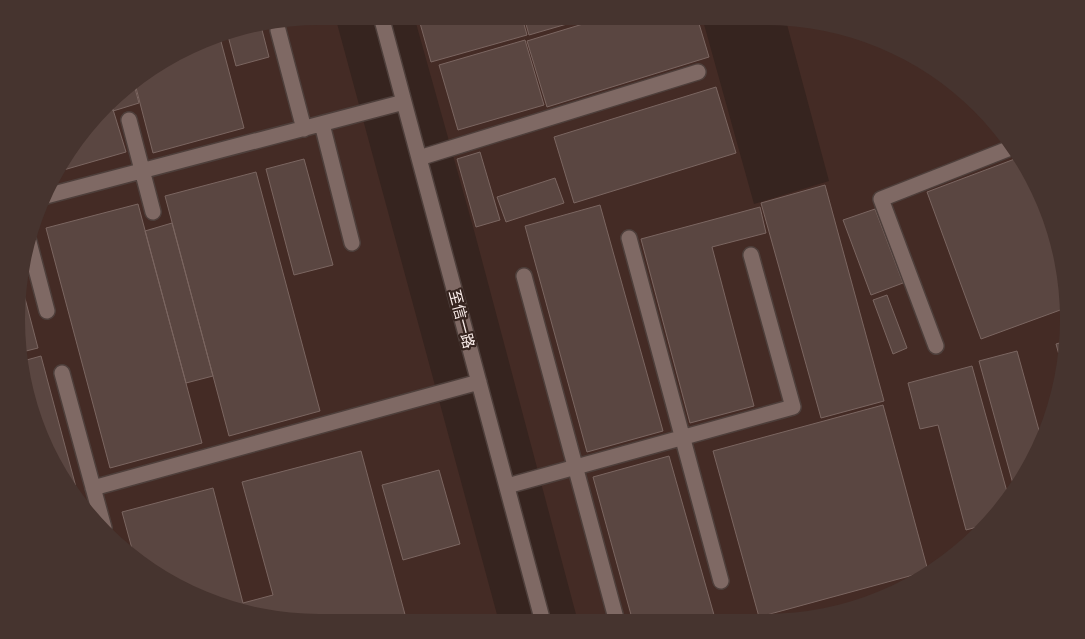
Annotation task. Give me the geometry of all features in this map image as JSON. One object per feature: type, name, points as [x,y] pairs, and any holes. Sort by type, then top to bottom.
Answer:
[{"type":"street","name":"至信一路","points":[[383,25],[541,614]]},
{"type":"street","points":[[278,30],[304,129]]},
{"type":"street","points":[[419,158],[698,72]]},
{"type":"street","points":[[53,194],[404,102]]},
{"type":"street","points":[[129,120],[153,212]]},
{"type":"street","points":[[322,124],[352,243]]},
{"type":"street","points":[[936,346],[882,199],[1006,150]]},
{"type":"street","points":[[629,238],[721,580]]},
{"type":"street","points":[[32,255],[47,311]]},
{"type":"street","points":[[507,486],[793,408],[751,255]]},
{"type":"street","points":[[524,276],[615,614]]},
{"type":"street","points":[[62,373],[101,517]]},
{"type":"street","points":[[93,488],[479,382]]},
{"type":"shaded area","points":[[337,25],[497,614],[300,613],[243,604],[189,584],[140,553],[98,514],[64,467],[47,432],[35,396],[28,358],[25,320],[28,281],[35,243],[47,207],[64,172],[98,125],[140,86],[172,64],[207,47],[262,31],[300,26]]},
{"type":"shaded area","points":[[417,25],[704,25],[754,204],[829,181],[787,26],[842,35],[896,55],[945,86],[987,125],[1021,172],[1038,207],[1050,243],[1057,281],[1060,320],[1059,339],[1050,396],[1038,432],[1021,467],[987,514],[945,553],[896,584],[842,604],[785,613],[576,614],[475,234]]},
{"type":"building","points":[[421,25],[524,25],[527,35],[431,62]]},
{"type":"building","points":[[526,25],[563,25],[529,35]]},
{"type":"building","points":[[580,25],[699,25],[709,57],[547,107],[527,41]]},
{"type":"building","points":[[262,31],[269,57],[236,66],[229,40]]},
{"type":"building","points":[[525,40],[544,105],[458,130],[439,65]]},
{"type":"building","points":[[221,42],[244,128],[153,153],[136,89],[172,64]]},
{"type":"building","points":[[716,87],[736,153],[574,203],[554,137]]},
{"type":"building","points":[[135,90],[139,103],[113,111],[113,109]]},
{"type":"building","points":[[113,109],[126,152],[66,169],[86,140]]},
{"type":"building","points":[[480,152],[500,220],[476,227],[457,159]]},
{"type":"building","points":[[304,159],[333,265],[294,275],[266,169]]},
{"type":"building","points":[[1013,160],[1030,189],[1050,243],[1057,281],[1060,310],[981,339],[927,192]]},
{"type":"building","points":[[256,172],[320,411],[229,436],[165,196]]},
{"type":"building","points":[[555,178],[564,203],[506,222],[497,197]]},
{"type":"building","points":[[825,185],[884,401],[821,418],[761,203]]},
{"type":"building","points":[[138,204],[202,443],[110,468],[46,228]]},
{"type":"building","points":[[600,205],[663,431],[587,452],[525,226]]},
{"type":"building","points":[[760,207],[766,233],[712,247],[754,406],[690,423],[641,239]]},
{"type":"building","points":[[875,209],[903,283],[871,295],[843,220]]},
{"type":"building","points":[[172,223],[213,376],[186,383],[145,231]]},
{"type":"building","points":[[887,295],[907,348],[893,354],[873,300]]},
{"type":"building","points":[[26,302],[38,348],[27,351]]},
{"type":"building","points":[[1017,351],[1039,430],[1021,467],[1012,480],[979,361]]},
{"type":"building","points":[[41,356],[75,483],[64,467],[47,432],[35,396],[28,360]]},
{"type":"building","points":[[972,366],[1006,489],[974,528],[966,530],[938,425],[920,429],[908,383]]},
{"type":"building","points":[[883,405],[927,566],[913,575],[771,614],[758,614],[713,451]]},
{"type":"building","points":[[361,451],[405,614],[300,613],[243,604],[189,584],[172,575],[131,546],[122,512],[213,488],[243,603],[273,595],[242,482]]},
{"type":"building","points":[[669,456],[714,614],[631,614],[593,477]]},
{"type":"building","points":[[439,470],[460,544],[403,560],[382,485]]}]
